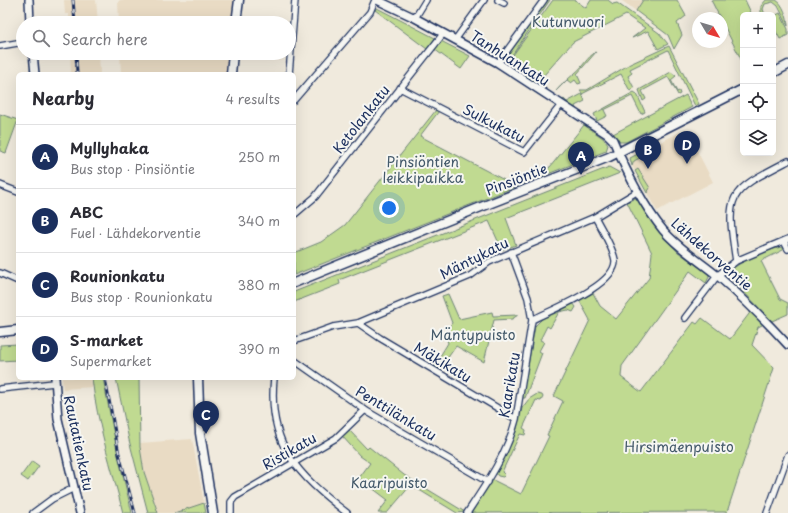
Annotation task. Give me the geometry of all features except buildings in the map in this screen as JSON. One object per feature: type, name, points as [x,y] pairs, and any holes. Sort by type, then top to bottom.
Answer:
[{"type":"main road","points":[[237,16],[239,0]]},
{"type":"main road","points":[[231,72],[232,60]]},
{"type":"main road","points":[[776,71],[788,65]]},
{"type":"main road","name":"Pinsiöntie","points":[[296,282],[619,153],[740,91]]},
{"type":"main road","points":[[0,332],[16,330]]},
{"type":"main road","points":[[0,336],[16,335]]},
{"type":"main road","points":[[198,380],[200,433],[213,513]]},
{"type":"street","points":[[29,0],[30,16]]},
{"type":"street","points":[[293,16],[295,0]]},
{"type":"street","points":[[296,98],[370,12],[376,0]]},
{"type":"street","name":"Tanhuankatu","points":[[376,0],[415,18],[498,63],[607,134],[613,140],[619,153]]},
{"type":"street","points":[[415,18],[426,0]]},
{"type":"street","points":[[455,40],[484,0]]},
{"type":"street","points":[[498,63],[544,0]]},
{"type":"street","name":"Ketolankatu","points":[[296,213],[315,197],[443,34]]},
{"type":"street","points":[[0,46],[16,43]]},
{"type":"street","points":[[34,60],[35,72]]},
{"type":"street","points":[[288,72],[289,60]]},
{"type":"street","name":"Sulkukatu","points":[[400,88],[524,152],[561,105]]},
{"type":"street","name":"Lähdekorventie","points":[[619,153],[638,191],[658,224],[674,242],[717,276],[756,310],[788,345]]},
{"type":"street","points":[[736,261],[731,215],[735,196],[746,184],[788,161]]},
{"type":"street","points":[[0,185],[16,191]]},
{"type":"street","name":"Mäntykatu","points":[[296,341],[333,327],[358,323],[470,276],[489,262],[596,217],[638,191]]},
{"type":"street","points":[[532,320],[596,287],[614,266],[614,258],[596,217]]},
{"type":"street","points":[[685,318],[717,276],[736,261],[786,240],[788,249]]},
{"type":"street","name":"Kaarikatu","points":[[467,513],[488,482],[508,445],[516,419],[532,320],[523,283],[511,252]]},
{"type":"street","points":[[0,273],[16,280]]},
{"type":"street","name":"Mäkikatu","points":[[358,323],[380,338],[516,419]]},
{"type":"street","name":"Penttilänkatu","points":[[296,361],[365,410],[488,482]]},
{"type":"street","points":[[274,380],[273,396],[275,414],[284,446],[292,462],[320,492],[347,513]]},
{"type":"street","points":[[0,389],[54,381]]},
{"type":"street","name":"Rautatienkatu","points":[[54,381],[58,419],[80,513]]},
{"type":"street","name":"Ristikatu","points":[[230,513],[231,502],[235,497],[292,462],[336,438],[365,410]]},
{"type":"street","points":[[767,513],[788,455]]},
{"type":"street","points":[[33,513],[52,499],[74,488]]},
{"type":"shaded area","points":[[64,0],[96,0],[97,16],[69,16],[69,14],[65,14]]},
{"type":"shaded area","points":[[120,0],[234,0],[233,16],[119,16],[118,2]]},
{"type":"shaded area","points":[[621,0],[643,0],[636,11]]},
{"type":"shaded area","points":[[70,60],[99,60],[100,72],[71,72]]},
{"type":"shaded area","points":[[120,60],[227,60],[226,72],[121,72]]},
{"type":"shaded area","points":[[686,129],[713,182],[657,211],[647,193],[649,192],[638,169],[635,171],[632,166],[634,161],[656,149],[661,150],[657,144]]},
{"type":"shaded area","points":[[62,380],[92,380],[93,387],[63,389]]},
{"type":"shaded area","points":[[192,439],[204,503],[174,513],[158,513],[144,472],[140,443]]},
{"type":"green space","points":[[547,0],[550,0],[506,64],[506,57]]},
{"type":"green space","name":"Kutunvuori","points":[[553,0],[575,0],[586,8],[591,0],[608,0],[613,4],[617,3],[659,33],[668,44],[658,49],[648,31],[632,38],[645,28],[626,15],[573,42],[537,83],[551,94],[508,66],[513,55]]},
{"type":"green space","points":[[643,0],[677,0],[686,16],[677,23],[682,35],[674,49],[668,35],[636,11]]},
{"type":"green space","points":[[711,0],[745,0],[751,12],[740,12],[740,57],[728,33],[728,12],[717,12]]},
{"type":"green space","points":[[766,0],[776,0],[779,2],[786,15],[788,26],[778,6],[773,2],[765,4],[763,9],[764,12],[761,12],[761,6]]},
{"type":"green space","points":[[377,8],[435,38],[427,49],[375,10]]},
{"type":"green space","points":[[780,13],[788,29],[788,35],[780,39],[776,32],[776,15]]},
{"type":"green space","points":[[441,41],[470,56],[461,69],[434,49]]},
{"type":"green space","points":[[669,46],[699,104],[695,106],[668,50],[630,69],[632,73],[628,76],[634,88],[630,91],[621,74],[582,94],[580,90],[587,90],[630,64]]},
{"type":"green space","points":[[596,52],[577,74],[581,83],[578,84],[575,80],[571,83],[567,80]]},
{"type":"green space","points":[[671,72],[676,76],[671,80],[677,92],[679,91],[680,94],[678,95],[668,77],[642,91],[646,99],[643,101],[639,90]]},
{"type":"green space","points":[[634,92],[637,94],[645,112],[641,114],[632,96],[604,110],[607,116],[597,121],[594,114]]},
{"type":"green space","points":[[582,94],[585,101],[575,106],[577,111],[560,102],[564,99],[567,102]]},
{"type":"green space","points":[[686,95],[692,107],[626,142],[620,142],[613,134]]},
{"type":"green space","name":"Pinsiöntien leikkipaikka","points":[[436,110],[439,111],[420,136],[508,182],[524,176],[525,183],[296,274],[296,252],[321,242],[345,225]]},
{"type":"green space","points":[[0,114],[16,119],[16,126],[6,153],[0,151]]},
{"type":"green space","points":[[584,125],[603,138],[608,145],[606,151],[530,181],[530,175],[550,167]]},
{"type":"green space","points":[[657,144],[661,150],[658,152],[656,149],[634,161],[632,166],[630,158]]},
{"type":"green space","points":[[609,167],[620,173],[506,218],[516,245],[502,250],[489,221],[339,280],[340,284],[296,301],[296,291]]},
{"type":"green space","points":[[638,169],[650,188],[647,193],[635,171]]},
{"type":"green space","name":"Hirsimäenpuisto","points":[[635,198],[640,200],[661,234],[678,252],[709,274],[709,277],[706,283],[690,271],[622,366],[621,377],[641,392],[694,322],[697,324],[702,318],[730,339],[752,310],[764,324],[758,327],[752,345],[774,368],[727,512],[471,513],[493,480],[521,494],[549,436],[547,435],[563,401],[554,396],[590,320],[579,300],[593,293],[600,306],[616,319],[649,278],[652,253],[627,202]]},
{"type":"green space","points":[[781,247],[785,249],[761,261],[780,299],[788,303],[788,314],[772,321],[730,278],[731,270],[742,262],[761,253]]},
{"type":"green space","name":"Mäntypuisto","points":[[448,294],[459,319],[492,312],[493,316],[518,315],[512,319],[494,320],[484,362],[456,346],[440,369],[434,366],[448,343],[447,332],[452,323],[442,296]]},
{"type":"green space","points":[[573,303],[576,307],[573,312],[568,310],[559,312],[550,328],[547,326],[540,340],[544,342],[539,351],[542,353],[525,398],[522,398],[535,326],[546,315]]},
{"type":"green space","points":[[16,344],[16,360],[0,361],[0,345]]},
{"type":"green space","points":[[92,380],[103,380],[118,455],[132,513],[123,513],[101,429]]},
{"type":"green space","points":[[116,380],[139,380],[140,447],[144,472],[158,513],[148,513],[129,440]]},
{"type":"green space","points":[[537,394],[542,395],[543,397],[541,401],[536,400],[523,428],[526,430],[525,435],[520,434],[502,472],[505,475],[503,477],[498,476],[496,473],[516,432],[522,408],[529,399]]},
{"type":"green space","name":"Kaaripuisto","points":[[349,430],[367,449],[369,447],[404,475],[465,512],[457,513],[411,485],[387,513],[378,513],[388,500],[359,478],[370,463],[360,456],[342,436]]},
{"type":"green space","points":[[32,461],[39,466],[28,481],[21,476]]},
{"type":"green space","points":[[204,503],[206,513],[174,513]]},
{"type":"railway","points":[[73,0],[74,16]]},
{"type":"railway","points":[[76,60],[77,72]]},
{"type":"railway","points":[[105,380],[119,454],[135,513]]},
{"type":"place","name":"S-market","points":[[687,164]]},
{"type":"place","name":"ABC","points":[[648,169]]},
{"type":"place","name":"Myllyhaka","points":[[581,175]]},
{"type":"place","name":"Rounionkatu","points":[[206,434]]}]
